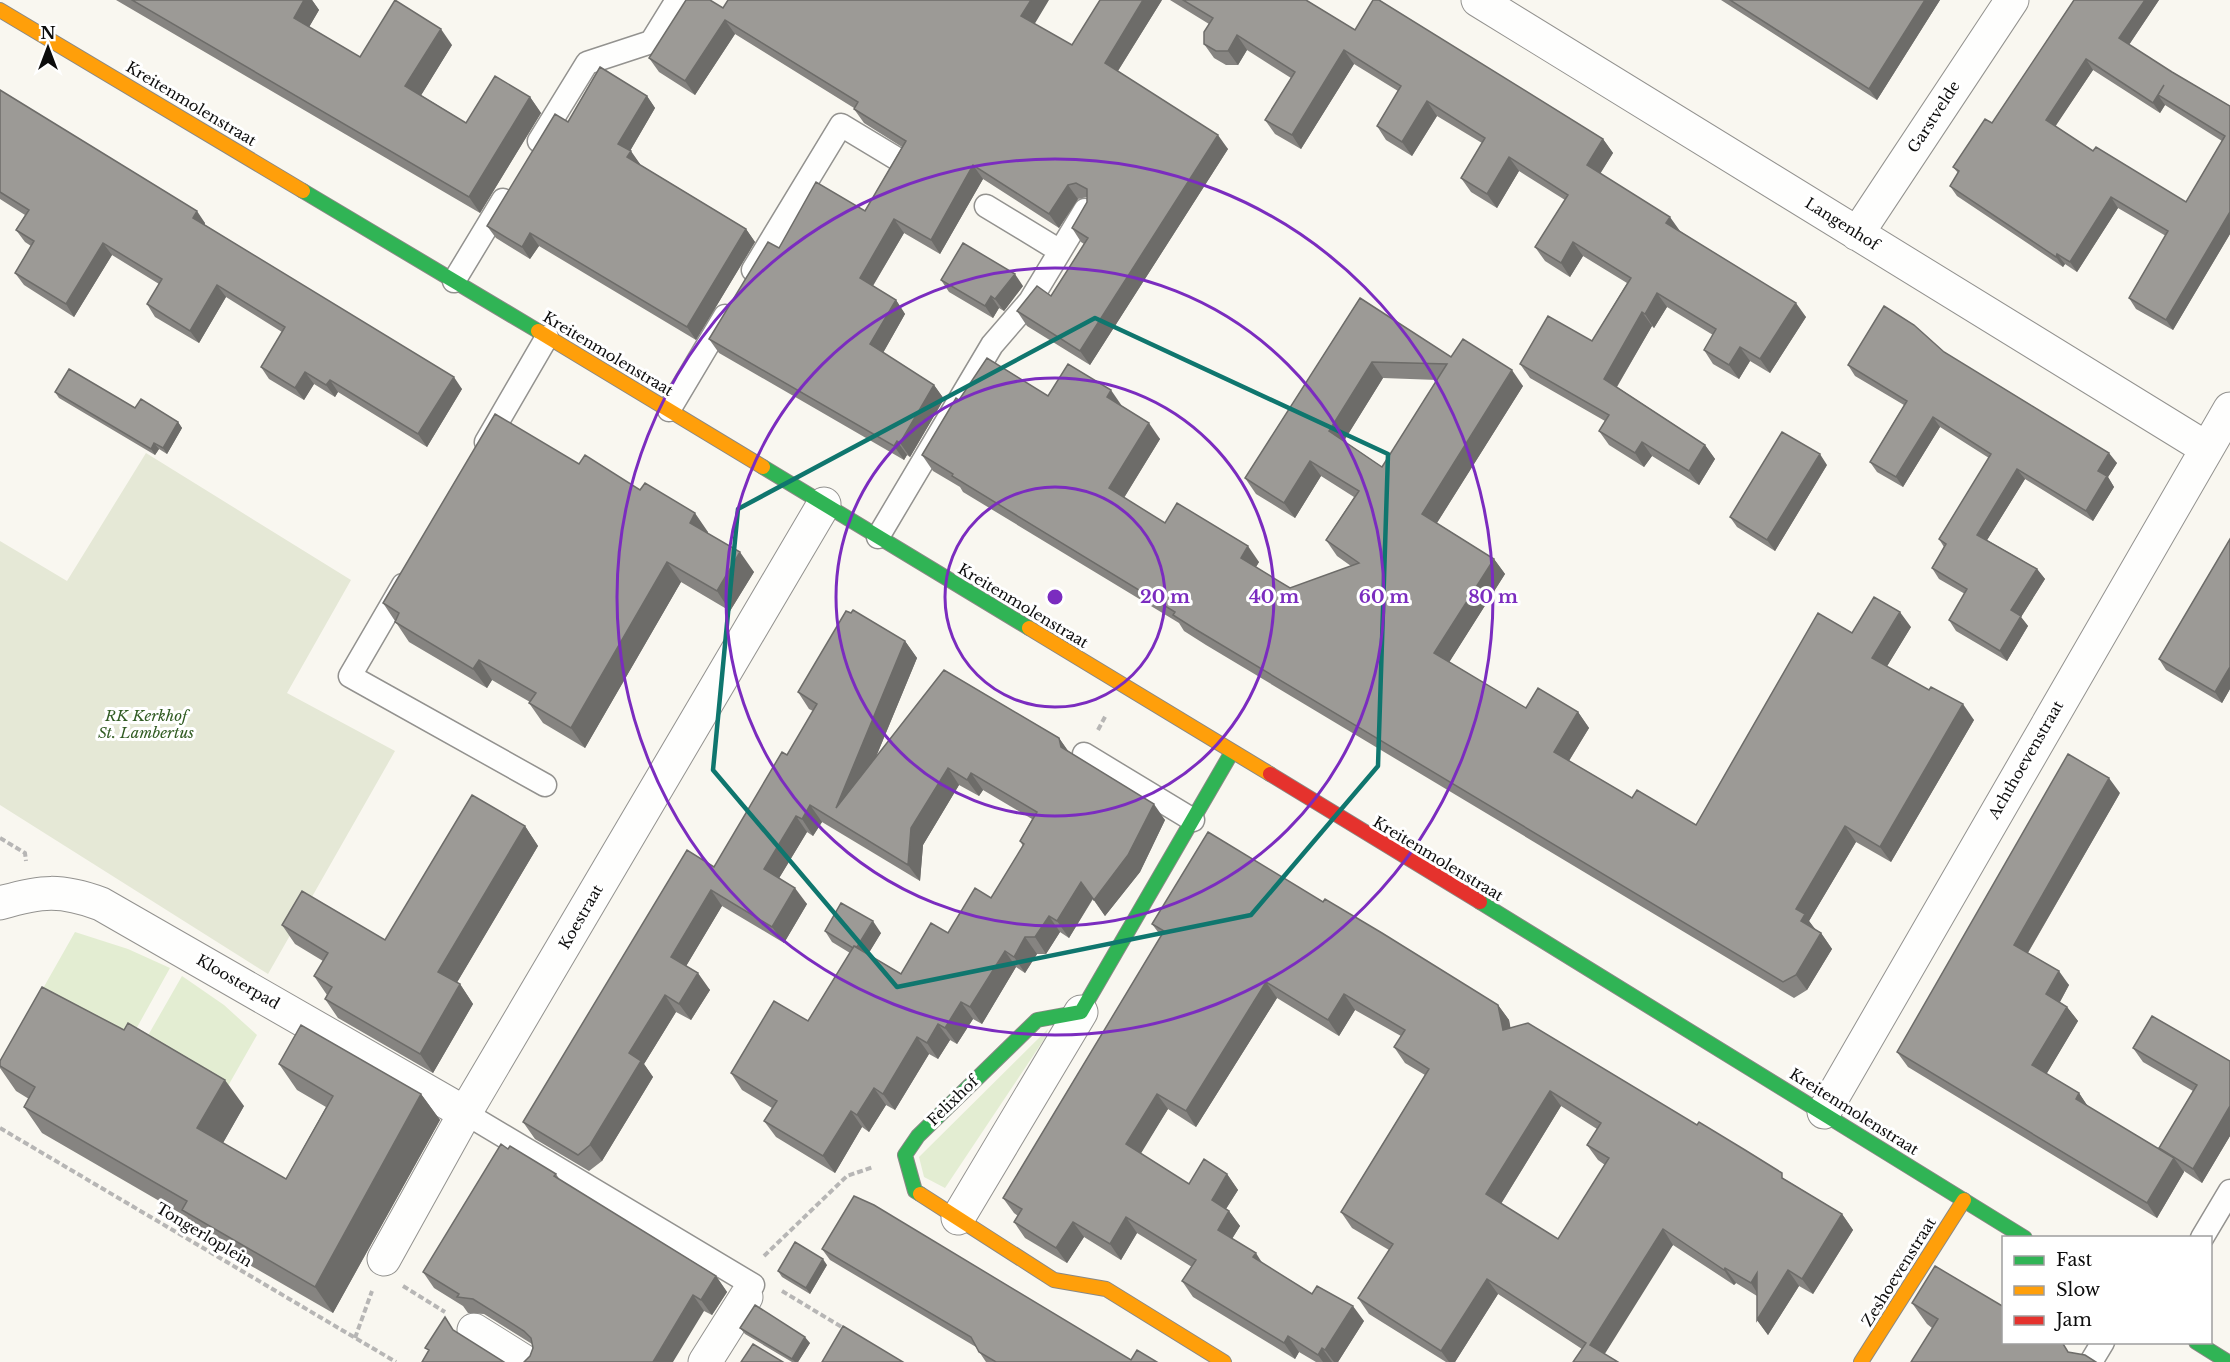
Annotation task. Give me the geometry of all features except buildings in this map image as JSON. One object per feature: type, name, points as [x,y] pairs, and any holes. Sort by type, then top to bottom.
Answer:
[{"type":"street","name":"Langenhof","points":[[1478,0],[2206,448]]},
{"type":"street","name":"Garstvelde","points":[[1857,234],[2012,0]]},
{"type":"street","name":"Kreitenmolenstraat","points":[[0,10],[669,410],[1824,1112],[2022,1236]]},
{"type":"street","name":"Achthoevenstraat","points":[[1824,1112],[2230,409]]},
{"type":"street","name":"Koestraat","points":[[381,1265],[465,1113],[824,504]]},
{"type":"street","points":[[958,1218],[1232,752]]},
{"type":"street","name":"Kloosterpad","points":[[0,903],[30,894],[71,893],[102,904],[465,1113]]},
{"type":"street","name":"Felixhof","points":[[905,1155],[918,1136],[1037,1020],[1081,1012]]},
{"type":"street","points":[[905,1155],[915,1191],[1054,1280],[1106,1289],[1224,1362]]},
{"type":"street","name":"Zeshoevenstraat","points":[[1861,1362],[1964,1200]]},
{"type":"street","points":[[705,1362],[747,1286]]},
{"type":"street","points":[[474,1330],[525,1362]]},
{"type":"street","points":[[2199,1344],[2228,1362]]},
{"type":"lane","points":[[526,162],[587,63],[651,42],[677,0]]},
{"type":"lane","points":[[669,410],[840,124],[899,160]]},
{"type":"lane","points":[[454,281],[514,182]]},
{"type":"lane","points":[[986,206],[1060,251]]},
{"type":"lane","points":[[878,537],[992,345],[1030,301],[1085,210]]},
{"type":"lane","points":[[476,460],[548,337]]},
{"type":"lane","points":[[416,563],[351,676],[545,785]]},
{"type":"lane","points":[[1084,754],[1193,820]]},
{"type":"lane","points":[[465,1113],[747,1286]]},
{"type":"lane","points":[[2203,1236],[2230,1191]]},
{"type":"lane","points":[[2091,1362],[2102,1344]]},
{"type":"path","points":[[1084,754],[1123,686]]},
{"type":"path","name":"Tongerloplein","points":[[0,1128],[396,1362]]},
{"type":"path","points":[[747,1286],[847,1176],[905,1155]]},
{"type":"path","points":[[355,1338],[381,1265],[474,1330]]},
{"type":"path","points":[[747,1286],[776,1288],[848,1331]]},
{"type":"highlighted area","points":[[1095,318],[1388,454],[1378,766],[1251,915],[897,987],[713,770],[738,509]]},
{"type":"green space","name":"RK Kerkhof St. Lambertus","points":[[146,453],[351,580],[287,693],[395,751],[268,974],[0,805],[0,541],[67,581]]},
{"type":"green space","points":[[75,932],[128,949],[170,968],[130,1040],[37,999]]},
{"type":"green space","points":[[182,976],[224,1005],[257,1035],[224,1093],[142,1046]]},
{"type":"green space","points":[[1048,1029],[1045,1038],[945,1188],[924,1177],[919,1157]]},
{"type":"traffic: fast","points":[[303,191],[538,331]]},
{"type":"traffic: fast","points":[[763,467],[1029,628]]},
{"type":"traffic: fast","points":[[920,1194],[915,1191],[905,1155],[918,1136],[1037,1020],[1081,1012],[1232,752]]},
{"type":"traffic: fast","points":[[1480,902],[2022,1236]]},
{"type":"traffic: fast","points":[[2199,1344],[2228,1362]]},
{"type":"traffic: slow","points":[[0,10],[303,191]]},
{"type":"traffic: slow","points":[[538,331],[763,467]]},
{"type":"traffic: slow","points":[[1029,628],[1270,774]]},
{"type":"traffic: slow","points":[[920,1194],[1054,1280],[1106,1289],[1224,1362]]},
{"type":"traffic: slow","points":[[1861,1362],[1964,1200]]},
{"type":"traffic: jam","points":[[1270,774],[1480,902]]}]
